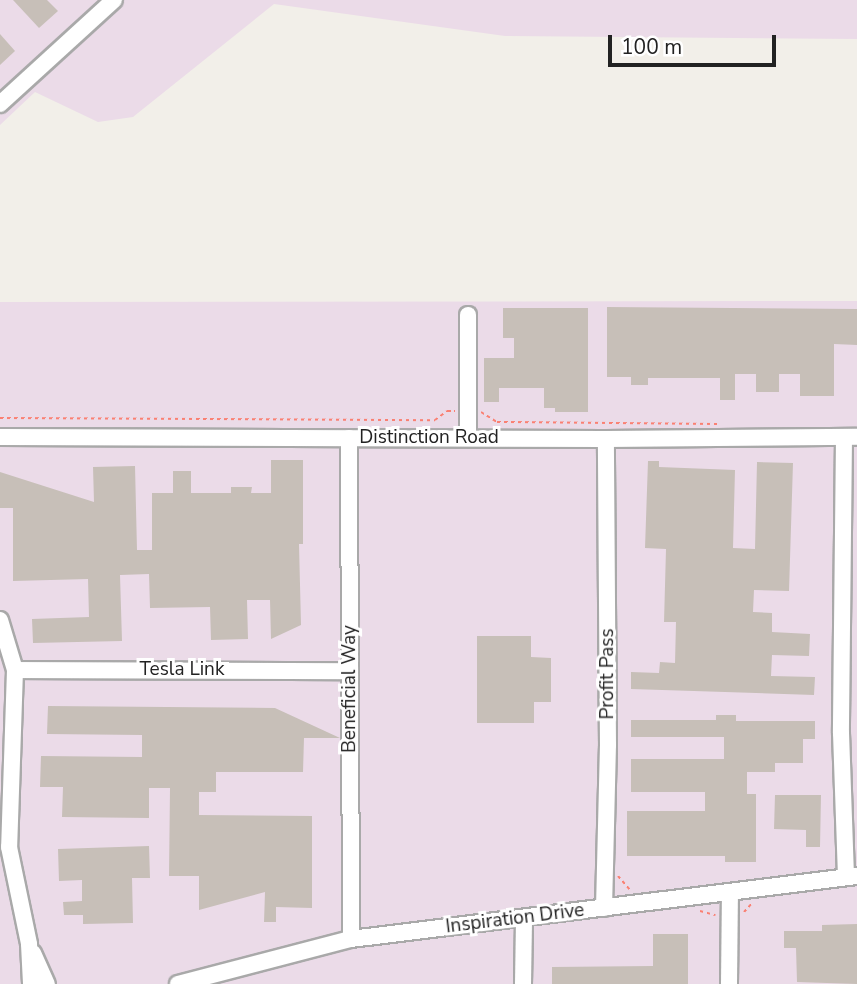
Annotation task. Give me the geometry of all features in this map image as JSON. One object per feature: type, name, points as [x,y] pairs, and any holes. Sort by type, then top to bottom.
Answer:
[{"type":"street","points":[[0,104],[114,0]]},
{"type":"street","points":[[468,316],[468,438]]},
{"type":"street","name":"Distinction Road","points":[[0,437],[850,437]]},
{"type":"street","points":[[850,437],[841,733],[851,877]]},
{"type":"street","name":"Beneficial Way","points":[[349,438],[351,939]]},
{"type":"street","name":"Profit Pass","points":[[604,908],[608,745],[606,439]]},
{"type":"street","points":[[0,620],[15,670],[7,690],[9,847],[29,944],[30,984]]},
{"type":"street","name":"Tesla Link","points":[[15,670],[349,671]]},
{"type":"street","name":"Inspiration Drive","points":[[178,984],[351,939],[851,877]]},
{"type":"street","points":[[729,984],[730,892]]},
{"type":"street","points":[[523,984],[524,918]]},
{"type":"street","points":[[29,944],[47,984]]},
{"type":"path","points":[[0,418],[435,420],[447,411],[480,411],[497,422],[724,424]]},
{"type":"shaded area","points":[[0,0],[857,0],[857,39],[505,36],[274,4],[133,117],[98,122],[35,92],[0,125]]},
{"type":"shaded area","points":[[857,301],[857,984],[0,984],[0,302]]},
{"type":"building","points":[[13,0],[47,0],[58,11],[39,28]]},
{"type":"building","points":[[0,34],[15,51],[0,65]]},
{"type":"building","points":[[607,307],[857,309],[857,345],[834,344],[834,396],[800,396],[800,374],[779,374],[779,392],[756,392],[756,374],[735,374],[735,400],[720,400],[720,378],[648,378],[648,385],[631,385],[631,377],[607,377]]},
{"type":"building","points":[[503,308],[588,308],[588,412],[555,412],[555,408],[544,408],[544,388],[499,388],[499,402],[484,402],[484,358],[514,358],[514,338],[503,338]]},
{"type":"building","points":[[271,460],[303,460],[303,544],[299,544],[301,625],[271,639],[270,600],[247,600],[248,639],[211,640],[210,607],[150,608],[149,574],[120,575],[122,641],[33,643],[32,619],[89,617],[88,579],[13,581],[13,508],[0,508],[0,472],[94,502],[93,467],[135,466],[137,550],[152,550],[152,493],[173,493],[173,471],[191,471],[191,493],[231,493],[231,487],[252,487],[251,493],[271,493]]},
{"type":"building","points":[[648,461],[659,461],[659,467],[735,470],[733,548],[755,549],[757,462],[793,463],[789,591],[754,590],[753,612],[772,613],[772,632],[810,634],[809,656],[772,655],[771,676],[815,677],[814,695],[631,689],[631,672],[659,673],[660,662],[675,663],[676,622],[664,622],[666,549],[645,548]]},
{"type":"building","points":[[477,636],[531,636],[531,657],[551,658],[551,702],[534,702],[534,723],[477,723]]},
{"type":"building","points":[[48,706],[275,708],[340,738],[304,738],[303,772],[216,772],[216,792],[199,792],[199,815],[312,816],[312,908],[276,907],[276,922],[264,922],[265,892],[199,910],[199,876],[169,876],[170,788],[149,788],[149,818],[62,817],[63,787],[40,787],[41,756],[142,757],[142,735],[47,734]]},
{"type":"building","points":[[716,715],[736,715],[736,721],[815,721],[815,739],[803,739],[803,763],[775,763],[775,772],[747,772],[747,794],[756,794],[756,862],[725,862],[725,856],[627,856],[627,811],[705,811],[705,792],[631,792],[631,759],[724,759],[724,737],[631,737],[631,720],[716,720]]},
{"type":"building","points":[[775,795],[821,795],[820,847],[806,847],[806,830],[774,829]]},
{"type":"building","points":[[149,846],[150,878],[132,878],[133,923],[83,924],[83,915],[64,915],[63,902],[82,901],[82,880],[59,881],[58,849]]},
{"type":"building","points":[[857,924],[857,984],[797,982],[796,948],[784,948],[784,931],[822,931],[822,925]]},
{"type":"building","points":[[653,934],[688,934],[688,984],[552,984],[552,967],[653,966]]}]
